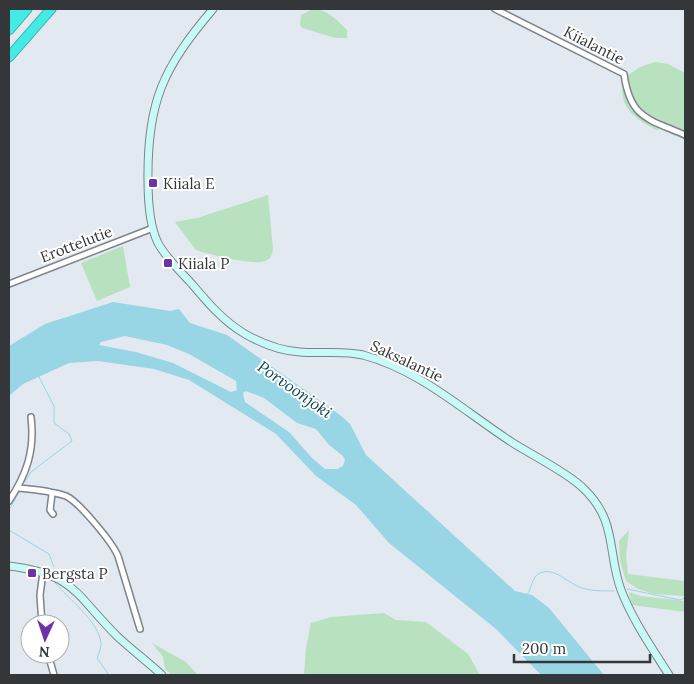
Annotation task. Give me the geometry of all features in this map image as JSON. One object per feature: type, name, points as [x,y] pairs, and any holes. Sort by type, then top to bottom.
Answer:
[{"type":"highway","points":[[9,17],[18,9]]},
{"type":"highway","points":[[9,30],[27,9]]},
{"type":"highway","points":[[9,57],[51,9]]},
{"type":"street","name":"Saksalantie","points":[[213,9],[184,43],[158,93],[151,122],[148,153],[148,191],[153,228],[165,253],[216,312],[246,335],[279,348],[299,352],[342,352],[375,358],[432,386],[496,432],[583,487],[604,516],[612,540],[620,587],[630,613],[668,675]]},
{"type":"street","name":"Kiialantie","points":[[495,9],[624,74],[630,100],[635,109],[685,135]]},
{"type":"street","name":"Erottelutie","points":[[9,284],[153,228]]},
{"type":"street","points":[[9,501],[19,488],[30,460],[32,439],[31,417]]},
{"type":"street","points":[[19,488],[65,496],[74,502],[116,552],[140,629]]},
{"type":"street","points":[[52,494],[50,510],[53,514]]},
{"type":"street","points":[[9,566],[43,572],[60,579],[76,590],[117,636],[162,675]]},
{"type":"street","points":[[41,614],[40,595],[43,572]]},
{"type":"green space","points":[[313,9],[323,11],[336,19],[347,30],[347,38],[335,38],[302,28],[300,25],[301,15]]},
{"type":"green space","points":[[655,62],[668,64],[685,73],[685,133],[637,108],[627,85],[627,76],[640,67]]},
{"type":"green space","points":[[623,84],[632,106],[638,114],[654,125],[685,138],[685,140],[660,129],[656,130],[636,117],[626,106],[622,92]]},
{"type":"green space","points":[[268,195],[273,249],[269,259],[265,261],[241,261],[196,250],[175,222],[197,218]]},
{"type":"green space","points":[[123,246],[130,287],[97,301],[81,263]]},
{"type":"green space","points":[[629,530],[626,555],[628,574],[685,581],[685,596],[654,594],[638,589],[626,581],[620,561],[619,541]]},
{"type":"green space","points":[[629,592],[641,596],[685,601],[685,612],[632,605]]},
{"type":"green space","points":[[384,613],[396,620],[426,622],[468,654],[480,675],[304,675],[306,648],[311,623],[331,617]]},
{"type":"green space","points":[[152,643],[186,662],[198,675],[172,675],[165,669],[163,657]]},
{"type":"water","name":"Porvoonjoki","points":[[113,302],[170,311],[179,309],[190,323],[227,335],[350,424],[366,455],[515,591],[532,595],[549,608],[604,675],[541,675],[496,629],[389,543],[356,505],[316,476],[276,434],[189,380],[154,369],[98,361],[69,363],[23,384],[9,396],[9,346],[45,324]],"holes":[[[125,336],[167,345],[189,354],[236,381],[237,390],[231,392],[173,363],[136,352],[99,345],[101,342]],[[246,391],[264,398],[297,423],[316,429],[329,445],[343,456],[345,460],[343,466],[337,469],[325,469],[312,458],[289,432],[245,402],[243,393]]]},
{"type":"waterway","points":[[25,482],[31,472],[72,441],[69,434],[54,423],[54,406],[38,375]]},
{"type":"waterway","points":[[9,510],[21,489]]},
{"type":"waterway","points":[[9,530],[49,554],[54,567]]},
{"type":"waterway","points":[[527,595],[533,580],[538,574],[544,572],[555,573],[582,588],[614,591]]},
{"type":"waterway","points":[[55,583],[95,627],[101,643],[97,658],[109,675]]},
{"type":"waterway","points":[[627,589],[680,600],[685,598]]},
{"type":"place","name":"Kiiala E","points":[[153,183]]},
{"type":"place","name":"Kiiala P","points":[[168,263]]},
{"type":"place","name":"Bergsta P","points":[[32,573]]}]
